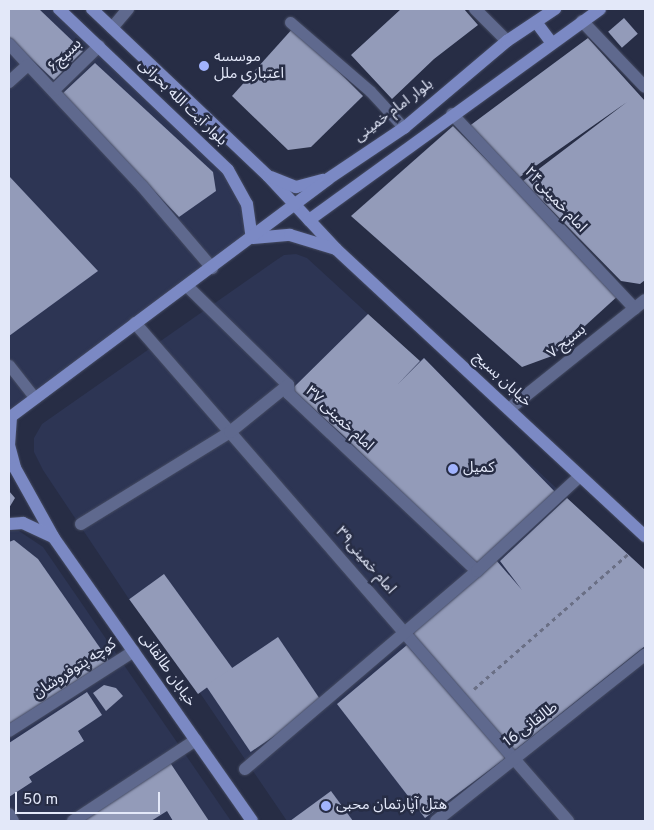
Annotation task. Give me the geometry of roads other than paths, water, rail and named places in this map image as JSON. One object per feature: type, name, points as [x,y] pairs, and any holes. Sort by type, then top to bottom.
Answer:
[{"type":"main road","name":"بلوار آیت الله بحرانی","points":[[60,9],[228,170],[247,204],[252,238]]},
{"type":"main road","name":"بلوار آیت الله بحرانی","points":[[92,9],[268,176],[309,220]]},
{"type":"main road","name":"بلوار امام خمینی","points":[[10,417],[212,268],[328,179],[404,128],[508,41],[555,9]]},
{"type":"main road","points":[[309,220],[452,114],[600,9]]},
{"type":"main road","points":[[536,22],[552,43]]},
{"type":"main road","points":[[177,120],[195,122],[198,115],[192,103]]},
{"type":"main road","points":[[268,176],[296,187],[328,179]]},
{"type":"main road","name":"خیابان بسیج","points":[[309,220],[336,249],[644,534]]},
{"type":"main road","points":[[252,238],[290,235],[336,249]]},
{"type":"main road","name":"خیابان طالقانی","points":[[10,417],[9,445],[15,468],[54,538],[252,821]]},
{"type":"main road","points":[[9,524],[23,523],[54,538]]},
{"type":"street","points":[[112,28],[128,9]]},
{"type":"street","points":[[474,9],[508,41]]},
{"type":"street","points":[[582,21],[645,87]]},
{"type":"street","points":[[9,44],[54,90],[212,268]]},
{"type":"street","name":"بسیج۶","points":[[54,90],[99,46]]},
{"type":"street","points":[[9,82],[28,65]]},
{"type":"street","name":"امام خمینی۲۴","points":[[452,114],[640,304]]},
{"type":"street","name":"امام خمینی ۳۷","points":[[186,286],[288,385],[289,394],[477,571]]},
{"type":"street","name":"بسیج ۷","points":[[509,409],[640,304]]},
{"type":"street","name":"امام خمینی۳۹","points":[[135,323],[464,698],[568,821]]},
{"type":"street","points":[[81,524],[230,432],[288,385]]},
{"type":"street","points":[[245,769],[477,571],[580,476]]},
{"type":"street","name":"کوچه پتوفروشان","points":[[9,731],[134,651]]},
{"type":"street","name":"طالقانی 16","points":[[436,821],[645,655]]},
{"type":"street","points":[[73,821],[196,740]]},
{"type":"street","points":[[9,814],[13,821]]},
{"type":"lane","points":[[290,22],[370,91],[404,128]]},
{"type":"lane","points":[[9,365],[35,398]]},
{"type":"place","name":"موسسه اعتباری ملل","points":[[204,66]]},
{"type":"place","name":"کمیل","points":[[453,469]]},
{"type":"place","name":"هتل آپارتمان محبی","points":[[326,806]]}]
